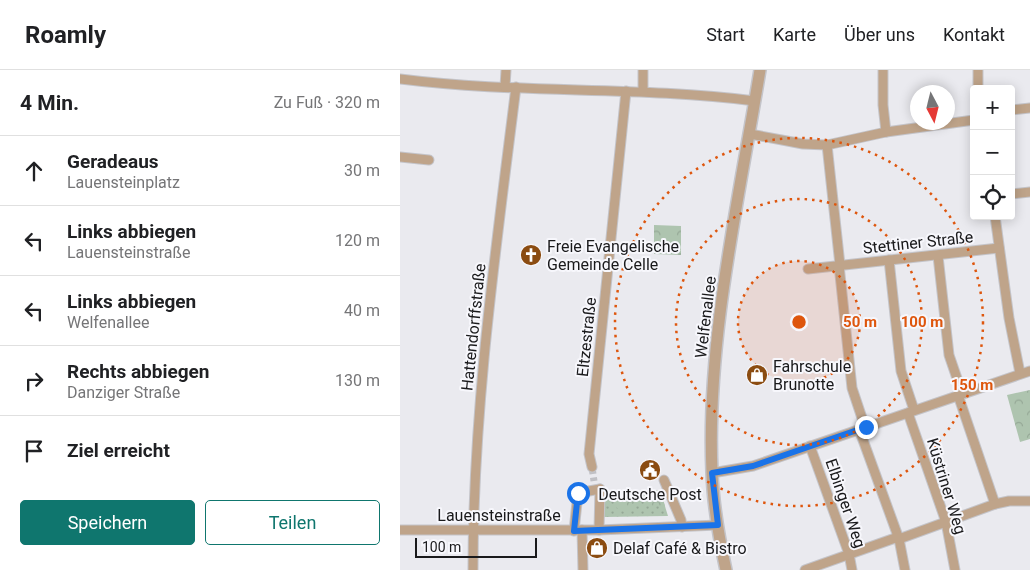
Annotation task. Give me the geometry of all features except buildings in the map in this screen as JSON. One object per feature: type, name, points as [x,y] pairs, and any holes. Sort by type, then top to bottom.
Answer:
[{"type":"street","points":[[506,70],[506,87]]},
{"type":"street","points":[[642,92],[643,70]]},
{"type":"street","name":"Welfenallee","points":[[726,570],[712,473],[711,432],[719,330],[730,248],[760,70]]},
{"type":"street","points":[[884,70],[883,105],[886,132]]},
{"type":"street","points":[[978,70],[978,85]]},
{"type":"street","points":[[400,79],[452,85],[692,94],[755,101]]},
{"type":"street","name":"Hattendorffstraße","points":[[474,570],[473,530],[484,339],[516,87]]},
{"type":"street","name":"Eltzestraße","points":[[592,467],[589,454],[626,91]]},
{"type":"street","points":[[1015,110],[1030,108]]},
{"type":"street","points":[[750,134],[804,144],[827,145],[886,132],[970,121]]},
{"type":"street","name":"Stettiner Straße","points":[[827,145],[840,265]]},
{"type":"street","points":[[400,157],[429,160]]},
{"type":"street","points":[[1015,194],[1030,192]]},
{"type":"street","points":[[996,220],[1009,318],[1020,373]]},
{"type":"street","name":"Stettiner Straße","points":[[808,269],[999,248]]},
{"type":"street","points":[[938,256],[949,355],[995,504]]},
{"type":"street","name":"Küstriner Weg","points":[[889,260],[901,371],[911,411],[946,522],[955,570]]},
{"type":"street","points":[[840,265],[852,388],[862,428],[899,538],[905,570]]},
{"type":"street","points":[[712,473],[753,466],[1030,371]]},
{"type":"street","name":"Elbinger Weg","points":[[810,446],[849,554],[852,570]]},
{"type":"street","points":[[664,480],[681,520],[682,527]]},
{"type":"street","points":[[583,570],[578,531],[578,493],[597,485],[599,530]]},
{"type":"street","points":[[805,570],[995,504],[1009,501],[1030,501]]},
{"type":"street","name":"Lauensteinstraße","points":[[400,530],[578,531],[718,525]]},
{"type":"green space","points":[[654,225],[681,226],[681,255],[654,254]]},
{"type":"green space","points":[[1030,390],[1030,439],[1020,442],[1007,395]]},
{"type":"green space","points":[[660,490],[668,516],[604,517],[602,497]]},
{"type":"green space","points":[[660,490],[665,506],[648,506],[639,497],[634,498],[630,509],[625,512],[619,510],[615,504],[614,495]]},
{"type":"tunnel","points":[[592,467],[594,481]]},
{"type":"place","name":"Freie Evangelische Gemeinde Celle","points":[[531,255]]},
{"type":"place","name":"Fahrschule Brunotte","points":[[757,375]]},
{"type":"place","name":"Deutsche Post","points":[[650,470]]},
{"type":"place","name":"Delaf Café & Bistro","points":[[597,548]]},
{"type":"route","points":[[578,493],[574,531],[718,525],[712,473],[753,466],[866,427]]}]
